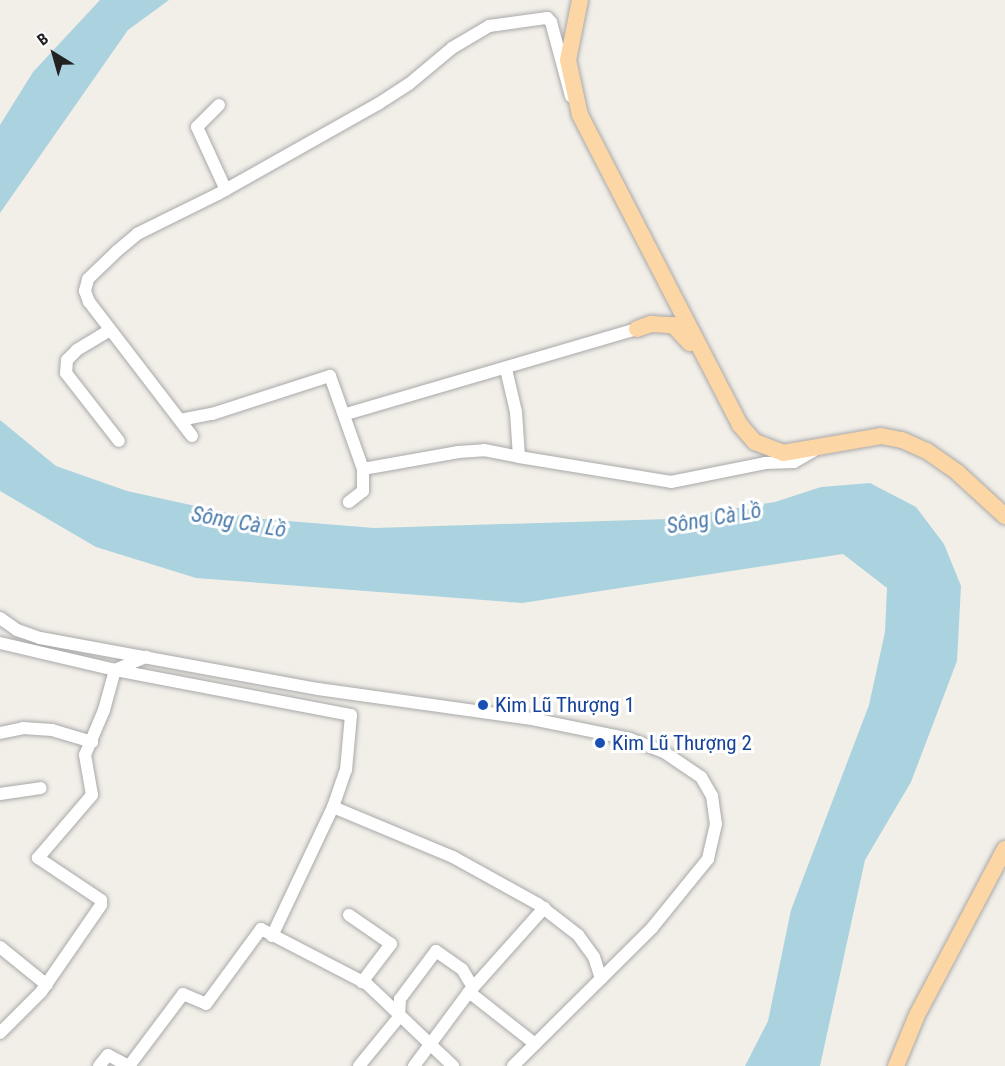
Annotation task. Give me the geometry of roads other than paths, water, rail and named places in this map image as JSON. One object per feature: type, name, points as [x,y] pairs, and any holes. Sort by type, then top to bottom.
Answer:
[{"type":"main road","points":[[580,0],[568,60],[580,115],[740,425],[755,442],[783,453],[814,450],[881,436],[902,440],[927,451],[958,473],[1005,516]]},
{"type":"main road","points":[[637,329],[651,324],[673,325],[707,363]]},
{"type":"main road","points":[[896,1066],[922,1006],[1005,849]]},
{"type":"street","points":[[192,436],[89,302],[85,291],[88,279],[137,234],[226,190],[378,105],[471,35],[512,20],[536,16],[551,22],[565,85],[580,115]]},
{"type":"street","points":[[219,105],[197,126],[226,190]]},
{"type":"street","points":[[346,414],[637,329]]},
{"type":"street","points":[[110,330],[77,350],[67,360],[66,373],[119,441]]},
{"type":"street","points":[[506,369],[516,412],[519,457]]},
{"type":"street","points":[[180,420],[212,414],[327,376],[332,380],[346,414],[363,469],[363,491],[349,502]]},
{"type":"street","points":[[363,469],[458,452],[484,450],[671,482],[765,463],[794,462],[814,450]]},
{"type":"street","points":[[0,618],[17,630],[40,638],[150,656],[318,690],[532,719],[630,740],[664,752],[701,777],[712,796],[716,824],[708,860],[652,928],[513,1066]]},
{"type":"street","points":[[0,643],[115,670],[351,716]]},
{"type":"street","points":[[115,670],[150,656]]},
{"type":"street","points":[[0,1033],[47,985],[102,902],[38,858],[90,800],[93,792],[84,764],[115,670]]},
{"type":"street","points":[[318,690],[351,716]]},
{"type":"street","points":[[272,936],[333,807],[346,770],[351,716]]},
{"type":"street","points":[[0,733],[23,728],[52,730],[92,742]]},
{"type":"street","points":[[0,794],[41,788]]},
{"type":"street","points":[[333,807],[453,857],[544,908],[578,934],[594,957],[601,979]]},
{"type":"street","points":[[414,1066],[471,989],[544,908]]},
{"type":"street","points":[[350,915],[391,944],[362,982]]},
{"type":"street","points":[[99,1066],[108,1055],[129,1066],[183,994],[206,1004],[261,929],[362,982],[453,1066]]},
{"type":"street","points":[[0,947],[47,985]]},
{"type":"street","points":[[359,1066],[399,1017],[400,999],[436,951],[462,969],[471,989],[535,1044]]},
{"type":"water","points":[[100,0],[169,0],[128,30],[0,213],[0,125],[33,72]]},
{"type":"water","name":"Sông Cà Lồ","points":[[0,420],[56,466],[127,491],[250,518],[374,528],[669,519],[775,502],[821,487],[870,483],[916,507],[944,544],[961,586],[957,661],[911,782],[865,860],[820,1066],[745,1066],[768,1021],[791,910],[869,705],[885,632],[887,588],[843,554],[522,603],[196,578],[96,547],[0,491]]},
{"type":"place","name":"Kim Lũ Thượng 1","points":[[483,705]]},
{"type":"place","name":"Kim Lũ Thượng 2","points":[[600,743]]}]
